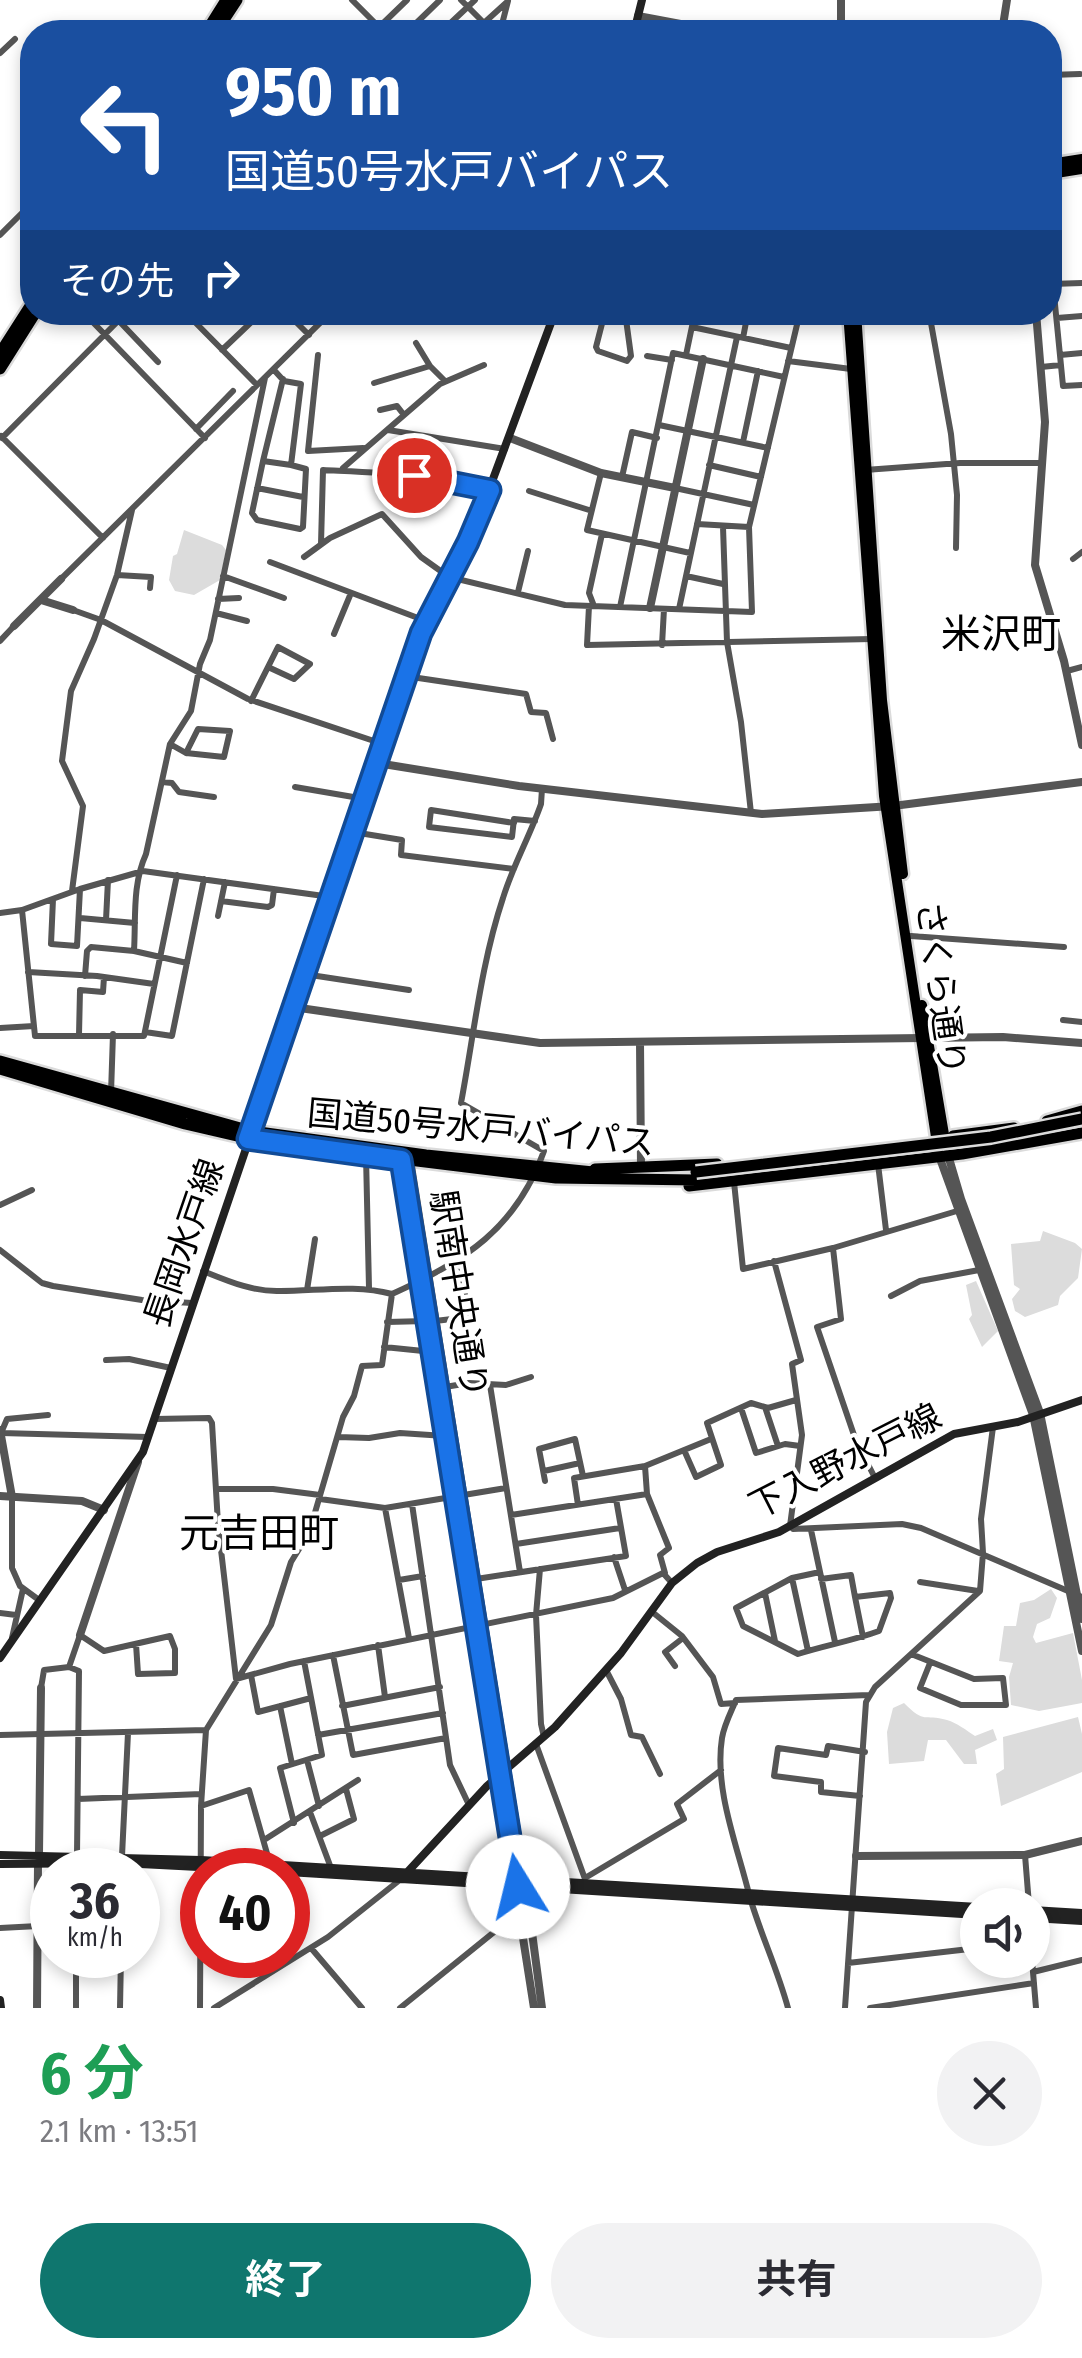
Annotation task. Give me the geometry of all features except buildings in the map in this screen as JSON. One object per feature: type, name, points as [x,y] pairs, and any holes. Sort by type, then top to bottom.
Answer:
[{"type":"highway","points":[[0,354],[20,322]]},
{"type":"highway","points":[[0,370],[28,325]]},
{"type":"highway","name":"国道50号水戸バイパス","points":[[0,1061],[110,1097]]},
{"type":"highway","name":"国道50号水戸バイパス","points":[[0,1069],[249,1135],[366,1156],[406,1158]]},
{"type":"highway","points":[[568,1175],[750,1161],[939,1138],[1082,1115]]},
{"type":"highway","name":"国道50号水戸バイパス","points":[[696,1176],[991,1138],[1082,1115]]},
{"type":"highway","points":[[568,1175],[650,1187],[734,1182],[944,1156],[1082,1130]]},
{"type":"highway","name":"国道50号水戸バイパス","points":[[249,1135],[535,1172],[696,1176],[1082,1130]]},
{"type":"main road","points":[[637,20],[642,0]]},
{"type":"main road","name":"長岡水戸線","points":[[0,1658],[138,1462],[406,676],[426,621],[490,490],[550,325]]},
{"type":"main road","name":"さくら通り","points":[[852,325],[852,369],[863,470]]},
{"type":"main road","name":"さくら通り","points":[[853,325],[889,806],[944,1156]]},
{"type":"main road","name":"さくら通り","points":[[889,806],[924,1038]]},
{"type":"main road","name":"下入野水戸線","points":[[401,1880],[469,1805],[540,1740],[606,1670],[672,1583],[705,1558],[790,1526],[954,1434],[994,1427],[1082,1400]]},
{"type":"main road","points":[[0,1856],[30,1858]]},
{"type":"main road","points":[[0,1864],[30,1859]]},
{"type":"main road","points":[[310,1867],[521,1883],[584,1880],[750,1897]]},
{"type":"main road","points":[[310,1874],[960,1906]]},
{"type":"main road","points":[[852,1903],[960,1913]]},
{"type":"main road","points":[[1050,1910],[1082,1913]]},
{"type":"main road","points":[[1050,1919],[1082,1921]]},
{"type":"main road","points":[[0,2000],[1,2008]]},
{"type":"street","points":[[352,0],[369,20]]},
{"type":"street","points":[[389,20],[407,0]]},
{"type":"street","points":[[419,20],[440,0]]},
{"type":"street","points":[[465,3],[475,0]]},
{"type":"street","points":[[487,20],[508,1]]},
{"type":"street","points":[[638,16],[659,20]]},
{"type":"street","points":[[0,54],[15,38]]},
{"type":"street","points":[[0,236],[20,215]]},
{"type":"street","points":[[96,325],[205,438]]},
{"type":"street","points":[[103,538],[1,437],[114,325]]},
{"type":"street","points":[[122,325],[158,362]]},
{"type":"street","points":[[197,325],[257,386]]},
{"type":"street","points":[[222,350],[248,325]]},
{"type":"street","points":[[299,325],[309,335]]},
{"type":"street","points":[[0,641],[319,325]]},
{"type":"street","points":[[602,325],[598,352],[627,361],[631,356],[627,325]]},
{"type":"street","points":[[686,356],[692,325]]},
{"type":"street","points":[[679,609],[731,365],[744,325]]},
{"type":"street","points":[[304,557],[382,514],[420,558],[450,577],[565,604],[752,612],[749,528],[797,325]]},
{"type":"street","points":[[931,325],[954,463],[956,548]]},
{"type":"street","points":[[1037,325],[1045,422],[1035,565],[1066,671],[1082,745]]},
{"type":"street","points":[[1057,325],[1063,386],[1082,385]]},
{"type":"street","points":[[692,328],[791,348]]},
{"type":"street","points":[[416,343],[445,381]]},
{"type":"street","points":[[620,607],[673,353],[784,377]]},
{"type":"street","points":[[1060,355],[1082,353]]},
{"type":"street","points":[[318,355],[308,451],[364,448]]},
{"type":"street","points":[[647,356],[672,360]]},
{"type":"street","points":[[650,608],[702,359]]},
{"type":"street","points":[[788,361],[852,369]]},
{"type":"street","points":[[342,469],[445,381],[484,364]]},
{"type":"street","points":[[374,383],[430,366]]},
{"type":"street","points":[[1041,367],[1061,366]]},
{"type":"street","points":[[274,370],[283,379],[301,384],[291,466]]},
{"type":"street","points":[[743,442],[758,371]]},
{"type":"street","points":[[134,951],[138,871],[146,854],[170,744],[191,711],[216,614],[265,378]]},
{"type":"street","points":[[263,461],[306,468],[300,529],[257,520],[252,513],[263,461],[283,379]]},
{"type":"street","points":[[196,428],[233,391]]},
{"type":"street","points":[[380,410],[397,406],[404,415]]},
{"type":"street","points":[[660,424],[768,448]]},
{"type":"street","points":[[387,430],[506,449]]},
{"type":"street","points":[[622,477],[632,432],[656,438]]},
{"type":"street","points":[[510,438],[601,472],[754,505]]},
{"type":"street","points":[[863,470],[1042,462]]},
{"type":"street","points":[[710,465],[761,476]]},
{"type":"street","points":[[321,545],[323,470],[435,477],[490,490]]},
{"type":"street","points":[[601,472],[587,530],[690,553]]},
{"type":"street","points":[[257,488],[303,497]]},
{"type":"street","points":[[528,491],[590,510]]},
{"type":"street","points":[[54,898],[51,944],[77,946],[80,918],[76,890],[83,806],[62,761],[71,692],[117,575],[132,510]]},
{"type":"street","points":[[696,524],[749,528]]},
{"type":"street","points":[[723,526],[725,612],[751,813]]},
{"type":"street","points":[[602,534],[589,593],[592,606],[587,645],[874,639]]},
{"type":"street","points":[[518,592],[528,551]]},
{"type":"street","points":[[1072,559],[1082,552]]},
{"type":"street","points":[[270,562],[426,621]]},
{"type":"street","points":[[117,575],[151,577],[150,588]]},
{"type":"street","points":[[223,576],[284,598]]},
{"type":"street","points":[[686,576],[723,584]]},
{"type":"street","points":[[334,634],[351,592]]},
{"type":"street","points":[[218,599],[238,598]]},
{"type":"street","points":[[41,600],[101,620],[252,700],[383,744]]},
{"type":"street","points":[[662,645],[664,608]]},
{"type":"street","points":[[216,614],[247,621]]},
{"type":"street","points":[[252,700],[268,666],[278,647],[310,664],[294,679],[268,666]]},
{"type":"street","points":[[1066,671],[1082,668]]},
{"type":"street","points":[[406,676],[526,694],[530,712],[546,713],[553,739]]},
{"type":"street","points":[[170,744],[186,752],[224,756],[230,730],[198,729],[186,752]]},
{"type":"street","points":[[377,763],[542,789],[751,813],[889,806],[1082,782]]},
{"type":"street","points":[[162,782],[172,782],[180,792],[214,796]]},
{"type":"street","points":[[295,787],[364,799]]},
{"type":"street","points":[[202,1271],[244,1287],[277,1292],[370,1288],[392,1294],[458,1262],[500,1225],[523,1198],[544,1150],[461,1103],[478,996],[503,898],[535,821],[542,789]]},
{"type":"street","points":[[514,823],[431,810],[429,827],[512,837],[514,823],[514,820],[535,821]]},
{"type":"street","points":[[353,832],[402,840],[401,855],[514,870]]},
{"type":"street","points":[[0,913],[22,910],[138,871],[331,898]]},
{"type":"street","points":[[22,910],[35,1036],[144,1036],[177,875]]},
{"type":"street","points":[[144,1032],[172,1036],[204,879]]},
{"type":"street","points":[[106,920],[108,880]]},
{"type":"street","points":[[218,916],[225,882]]},
{"type":"street","points":[[221,901],[268,907],[272,905],[274,889]]},
{"type":"street","points":[[80,918],[135,923]]},
{"type":"street","points":[[911,936],[1064,947]]},
{"type":"street","points":[[85,976],[87,951],[91,947],[134,951],[187,964]]},
{"type":"street","points":[[28,972],[154,984]]},
{"type":"street","points":[[304,974],[409,990]]},
{"type":"street","points":[[79,1035],[80,990],[103,992],[104,977]]},
{"type":"street","points":[[293,1007],[540,1044],[1003,1037],[1082,1042]]},
{"type":"street","points":[[1064,1020],[1082,1022]]},
{"type":"street","points":[[0,1028],[34,1026]]},
{"type":"street","points":[[110,1097],[113,1034]]},
{"type":"street","points":[[640,1042],[641,1168]]},
{"type":"street","points":[[366,1156],[370,1288]]},
{"type":"street","name":"さくら通り","points":[[944,1156],[979,1270],[1037,1414]]},
{"type":"street","name":"さくら通り","points":[[944,1156],[1037,1414],[1082,1619]]},
{"type":"street","name":"駅南中央通り","points":[[406,1158],[446,1436],[476,1579],[480,1627]]},
{"type":"street","points":[[878,1164],[886,1230]]},
{"type":"street","points":[[734,1182],[743,1269],[833,1248],[958,1210]]},
{"type":"street","points":[[0,1206],[32,1190]]},
{"type":"street","points":[[307,1290],[315,1239]]},
{"type":"street","points":[[833,1248],[841,1319],[817,1327],[856,1442],[875,1478]]},
{"type":"street","points":[[0,1250],[53,1286],[142,1300],[192,1302]]},
{"type":"street","points":[[774,1261],[801,1360],[792,1364],[802,1425],[790,1526],[811,1530],[902,1524],[983,1553],[1076,1594]]},
{"type":"street","points":[[387,1322],[469,1317],[458,1262]]},
{"type":"street","points":[[890,1296],[920,1280],[979,1270]]},
{"type":"street","points":[[201,1848],[206,1730],[271,1624],[291,1562],[309,1533],[362,1366],[382,1365],[392,1294]]},
{"type":"street","points":[[384,1347],[436,1352]]},
{"type":"street","name":"駅南中央通り","points":[[436,1352],[445,1387],[538,2008]]},
{"type":"street","points":[[106,1360],[129,1359],[171,1368]]},
{"type":"street","points":[[445,1387],[469,1383],[506,1385],[531,1376]]},
{"type":"street","points":[[490,1385],[520,1572]]},
{"type":"street","points":[[684,1450],[696,1477],[722,1465],[707,1423],[751,1403],[765,1408],[796,1400]]},
{"type":"street","points":[[741,1408],[756,1452],[800,1446]]},
{"type":"street","points":[[765,1408],[778,1446]]},
{"type":"street","points":[[39,1600],[23,1589],[12,1568],[12,1496],[1,1432],[8,1418],[48,1415]]},
{"type":"street","points":[[155,1419],[209,1418],[236,1678]]},
{"type":"street","points":[[788,2008],[761,1934],[726,1811],[722,1737],[736,1700],[868,1695],[980,1592],[981,1519],[994,1427]]},
{"type":"street","points":[[1,1432],[148,1437]]},
{"type":"street","points":[[338,1437],[400,1433],[446,1436]]},
{"type":"street","points":[[546,1481],[540,1449],[576,1439],[583,1476]]},
{"type":"street","points":[[578,1505],[574,1478],[645,1466],[711,1439]]},
{"type":"street","points":[[69,1667],[138,1462]]},
{"type":"street","points":[[544,1472],[580,1463]]},
{"type":"street","points":[[645,1466],[648,1494],[668,1548],[660,1555],[672,1583]]},
{"type":"street","points":[[217,1489],[273,1488],[385,1508],[506,1488]]},
{"type":"street","points":[[511,1516],[648,1494]]},
{"type":"street","points":[[0,1496],[82,1501],[104,1510]]},
{"type":"street","points":[[476,1579],[626,1556],[616,1499]]},
{"type":"street","points":[[412,1504],[446,1738],[454,1776],[469,1805]]},
{"type":"street","points":[[385,1508],[409,1638]]},
{"type":"street","points":[[516,1544],[620,1528]]},
{"type":"street","points":[[811,1530],[835,1642]]},
{"type":"street","points":[[614,1558],[625,1590]]},
{"type":"street","points":[[540,1569],[536,1615],[540,1740],[584,1880],[684,1820],[677,1804],[722,1769]]},
{"type":"street","points":[[236,1678],[409,1638],[613,1598],[666,1574]]},
{"type":"street","points":[[855,1597],[890,1593],[879,1632],[854,1642],[835,1642],[798,1654],[743,1626],[736,1608],[792,1578],[851,1575],[855,1597],[863,1637]]},
{"type":"street","points":[[399,1580],[423,1576]]},
{"type":"street","points":[[792,1578],[808,1651]]},
{"type":"street","points":[[920,1582],[980,1592]]},
{"type":"street","points":[[12,1638],[23,1589]]},
{"type":"street","points":[[766,1593],[776,1642]]},
{"type":"street","name":"さくら通り","points":[[1076,1594],[1082,1652]]},
{"type":"street","points":[[651,1610],[684,1638],[713,1677],[721,1704],[735,1703]]},
{"type":"street","points":[[0,1612],[16,1615]]},
{"type":"street","points":[[80,1635],[104,1651],[170,1636],[176,1649],[175,1673],[138,1674],[136,1644]]},
{"type":"street","points":[[675,1666],[665,1652],[684,1638]]},
{"type":"street","points":[[378,1645],[385,1698]]},
{"type":"street","points":[[912,1654],[974,1678],[1004,1678],[1006,1706],[960,1705],[920,1688],[930,1663]]},
{"type":"street","points":[[333,1655],[353,1756],[446,1738]]},
{"type":"street","points":[[294,1823],[280,1768],[322,1756],[304,1661]]},
{"type":"street","points":[[38,1848],[44,1670],[69,1667],[79,1671],[77,1848]]},
{"type":"street","points":[[606,1670],[621,1699],[631,1735],[642,1737],[660,1774]]},
{"type":"street","points":[[251,1675],[258,1712],[311,1698]]},
{"type":"street","points":[[342,1706],[440,1687]]},
{"type":"street","points":[[845,2008],[868,1695]]},
{"type":"street","points":[[280,1706],[292,1764]]},
{"type":"street","points":[[318,1735],[443,1713]]},
{"type":"street","points":[[0,1735],[206,1730]]},
{"type":"street","points":[[123,1848],[128,1732]]},
{"type":"street","points":[[860,1796],[821,1792],[822,1782],[774,1776],[778,1748],[826,1754],[828,1746],[864,1752]]},
{"type":"street","points":[[306,1760],[319,1806]]},
{"type":"street","points":[[264,1840],[358,1780]]},
{"type":"street","points":[[320,1836],[354,1819],[346,1789]]},
{"type":"street","points":[[201,1806],[249,1790],[266,1848]]},
{"type":"street","points":[[78,1799],[202,1794]]},
{"type":"street","points":[[310,1812],[330,1868]]},
{"type":"street","points":[[856,1856],[1025,1855],[1082,1841]]},
{"type":"street","points":[[1025,1855],[1029,1888]]},
{"type":"street","points":[[214,2008],[311,1948],[401,1880]]},
{"type":"street","name":"駅南中央通り","points":[[521,1883],[521,1910],[538,2008]]},
{"type":"street","points":[[400,2008],[521,1910]]},
{"type":"street","points":[[0,1928],[30,1926]]},
{"type":"street","points":[[311,1948],[362,2008]]},
{"type":"street","points":[[848,1963],[960,1950]]},
{"type":"street","points":[[1050,1968],[1082,1960]]},
{"type":"street","points":[[37,1978],[37,2008]]},
{"type":"street","points":[[76,1978],[76,2008]]},
{"type":"street","points":[[120,2008],[121,1978]]},
{"type":"street","points":[[200,1978],[200,2008]]},
{"type":"street","points":[[1034,1978],[1036,2008]]},
{"type":"street","points":[[870,2008],[1034,1983]]},
{"type":"shaded area","points":[[184,530],[226,550],[220,580],[194,595],[175,591],[169,580],[173,556]]},
{"type":"shaded area","points":[[1043,1231],[1082,1249],[1078,1278],[1060,1296],[1058,1305],[1025,1317],[1015,1311],[1012,1299],[1020,1289],[1014,1285],[1011,1244],[1040,1241]]},
{"type":"shaded area","points":[[976,1281],[998,1331],[982,1347],[969,1319],[972,1315],[966,1285]]},
{"type":"shaded area","points":[[1051,1589],[1057,1598],[1050,1618],[1037,1624],[1033,1637],[1036,1643],[1073,1633],[1082,1703],[1039,1711],[1011,1705],[1009,1677],[1013,1663],[999,1661],[1004,1626],[1016,1626],[1020,1603],[1034,1600]]},
{"type":"shaded area","points":[[904,1703],[921,1716],[951,1721],[975,1736],[993,1729],[997,1740],[975,1750],[977,1764],[964,1764],[946,1740],[928,1740],[924,1761],[889,1764],[887,1732],[893,1708]]},
{"type":"shaded area","points":[[1078,1717],[1082,1772],[1001,1806],[996,1774],[1004,1769],[1003,1737]]},
{"type":"district","name":"米沢町","points":[[1001,635]]},
{"type":"district","name":"元吉田町","points":[[259,1534]]},
{"type":"route","points":[[414,475],[490,490],[421,633],[248,1139],[401,1160],[518,1887]]}]
